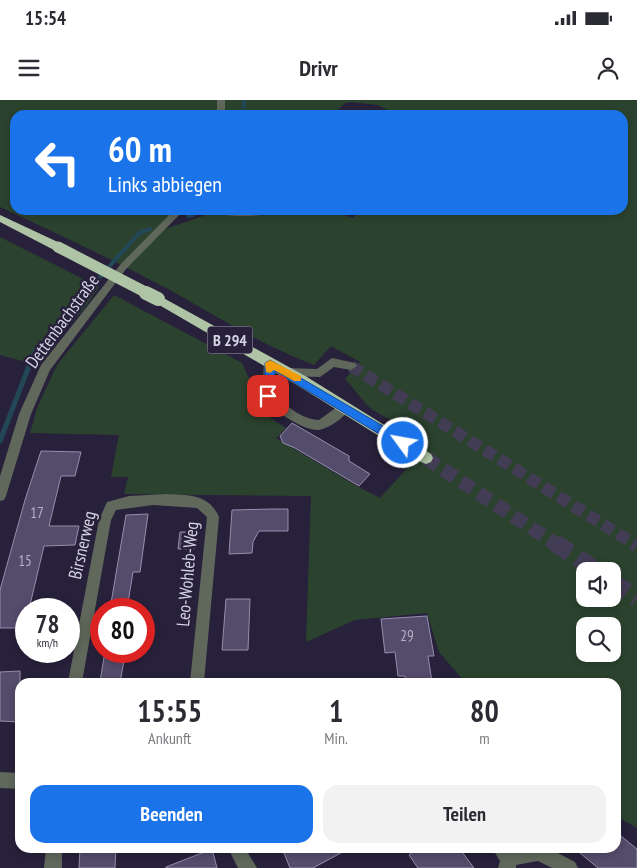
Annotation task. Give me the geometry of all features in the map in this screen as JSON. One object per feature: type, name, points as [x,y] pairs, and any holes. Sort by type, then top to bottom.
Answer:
[{"type":"highway","name":"B 294","points":[[0,218],[158,299],[345,407],[426,458]]},
{"type":"street","name":"Dettenbachstraße","points":[[0,496],[25,414],[45,368],[123,267],[174,215]]},
{"type":"street","points":[[286,372],[320,373],[332,362],[351,366]]},
{"type":"street","points":[[270,363],[268,396],[278,406],[315,426],[322,425],[345,407]]},
{"type":"street","name":"Leo-Wohleb-Weg","points":[[112,506],[127,501],[197,502],[210,511],[213,522],[197,678]]},
{"type":"street","name":"Birsnerweg","points":[[76,678],[105,520],[112,506]]},
{"type":"street","points":[[0,780],[15,781]]},
{"type":"street","points":[[53,868],[54,853]]},
{"type":"street","points":[[239,853],[248,868]]},
{"type":"street","points":[[506,858],[534,853]]},
{"type":"street","points":[[541,853],[569,868]]},
{"type":"green space","points":[[0,100],[637,100],[637,828],[621,819],[621,678],[462,678],[439,652],[427,613],[355,620],[306,642],[311,496],[124,494],[128,477],[111,477],[119,435],[30,433],[37,408],[57,365],[114,295],[242,363],[260,401],[272,409],[266,415],[286,428],[276,438],[355,485],[380,498],[410,465],[426,458],[425,448],[420,439],[404,427],[375,412],[345,379],[360,362],[331,346],[314,365],[295,357],[127,268],[17,215],[174,215],[160,231],[205,215],[344,215],[353,218],[356,215],[628,215],[628,110],[386,110],[377,105],[351,102],[345,103],[338,110],[10,110],[10,212],[0,207]]},
{"type":"green space","points":[[0,237],[99,287],[84,309],[33,364],[0,355]]},
{"type":"building","points":[[292,423],[349,456],[349,461],[370,474],[359,486],[295,448],[283,443],[280,436]]},
{"type":"building","points":[[41,451],[81,452],[75,476],[61,476],[49,526],[79,526],[75,545],[44,546],[32,598],[15,598],[15,628],[0,628],[0,590]]},
{"type":"building","points":[[288,509],[288,531],[259,531],[253,542],[252,553],[229,554],[232,510]]},
{"type":"building","points":[[148,514],[140,572],[133,572],[129,598],[112,598],[126,515]]},
{"type":"building","points":[[180,532],[196,532],[194,549],[178,549]]},
{"type":"building","points":[[226,599],[250,599],[248,650],[222,650]]},
{"type":"building","points":[[427,616],[434,656],[428,656],[431,678],[405,678],[405,676],[398,676],[395,652],[385,653],[381,619]]},
{"type":"building","points":[[103,663],[124,663],[121,678],[101,678]]},
{"type":"building","points":[[20,671],[20,678],[15,678],[15,722],[0,721],[0,672]]},
{"type":"building","points":[[621,836],[637,849],[637,868],[598,868],[580,853],[621,853]]},
{"type":"building","points":[[80,853],[116,853],[115,868],[79,868]]},
{"type":"building","points":[[202,853],[213,853],[217,868],[166,868]]},
{"type":"building","points":[[284,853],[341,853],[313,868],[290,868]]},
{"type":"building","points":[[411,853],[463,853],[474,868],[418,868],[409,855]]},
{"type":"waterway","points":[[243,110],[244,100]]},
{"type":"waterway","points":[[188,216],[193,215]]},
{"type":"waterway","points":[[85,294],[139,233],[150,229]]},
{"type":"waterway","points":[[0,441],[34,353],[87,293]]},
{"type":"tunnel","points":[[351,366],[636,545]]},
{"type":"tunnel","points":[[426,458],[557,545]]},
{"type":"tunnel","points":[[555,543],[584,562]]},
{"type":"tunnel","points":[[621,588],[637,598]]},
{"type":"slow traffic","points":[[270,369],[270,363],[297,378]]},
{"type":"route","points":[[268,396],[270,363],[403,443]]}]
